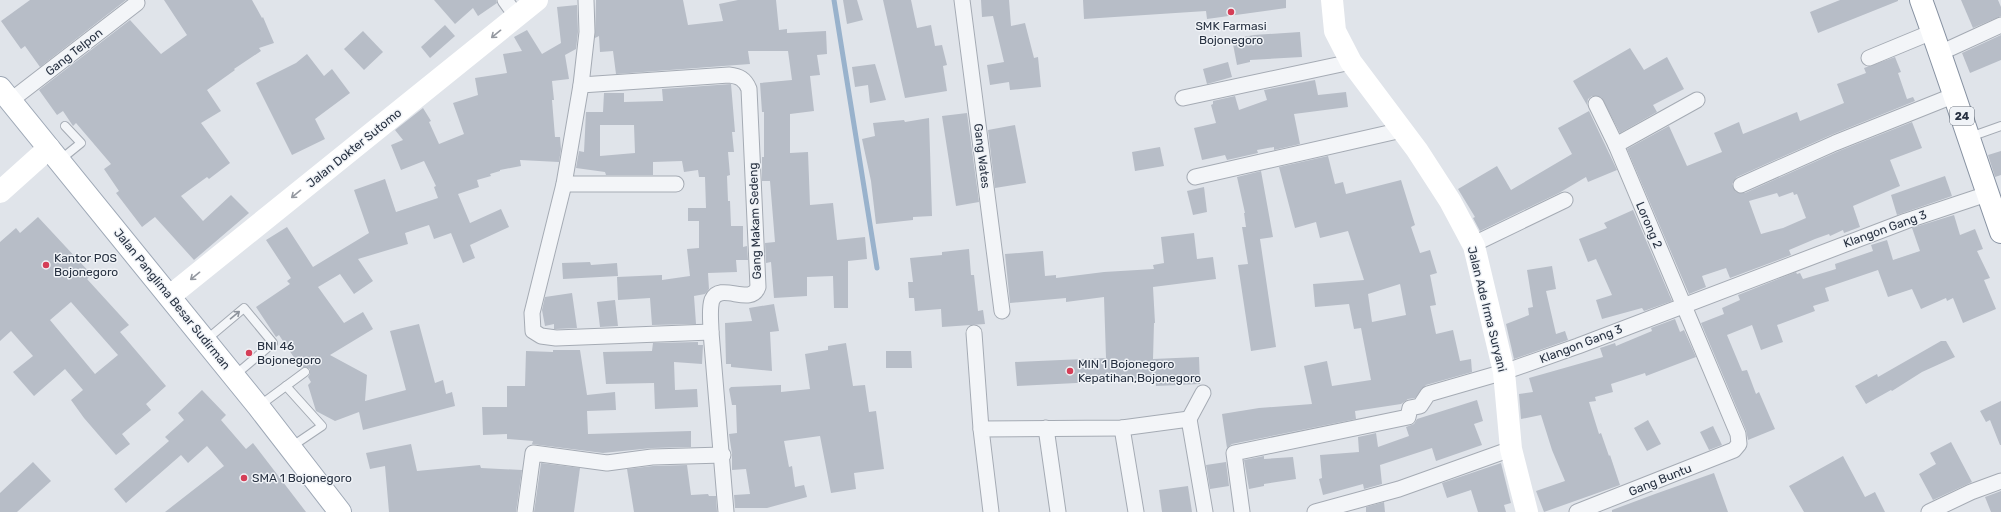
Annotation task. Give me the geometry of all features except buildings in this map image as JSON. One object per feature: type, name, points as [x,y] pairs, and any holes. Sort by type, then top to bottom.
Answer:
[{"type":"main road","name":"Jalan Dokter Sutomo","points":[[170,296],[511,8],[537,0]]},
{"type":"main road","name":"Jalan Ade Irma Suryani","points":[[1332,0],[1335,31],[1351,62],[1402,130],[1450,201],[1474,246],[1504,372],[1511,449],[1527,512]]},
{"type":"main road","name":"24","points":[[1921,0],[1994,204],[2001,232]]},
{"type":"main road","name":"Jalan Panglima Besar Sudirman","points":[[5,95],[170,296],[340,512]]},
{"type":"main road","points":[[0,192],[54,154]]},
{"type":"street","points":[[586,0],[587,32],[582,85],[564,184],[532,314],[533,331],[536,334],[556,338],[711,332]]},
{"type":"street","name":"Gang Wates","points":[[962,0],[1002,311]]},
{"type":"street","name":"Gang Telpon","points":[[5,95],[137,3]]},
{"type":"street","points":[[1940,53],[2001,25]]},
{"type":"street","points":[[1869,58],[1932,32]]},
{"type":"street","points":[[1183,98],[1351,62]]},
{"type":"street","name":"Gang Makam Sedeng","points":[[582,85],[729,75],[737,76],[746,81],[750,89],[758,287],[757,291],[750,295],[721,293],[716,295],[711,303],[711,332],[723,455],[726,512]]},
{"type":"street","points":[[1741,185],[1835,144],[1955,95]]},
{"type":"street","points":[[1616,145],[1697,100]]},
{"type":"street","name":"Lorong 2","points":[[1596,104],[1616,145],[1738,434],[1739,444]]},
{"type":"street","points":[[1195,177],[1402,130]]},
{"type":"street","points":[[564,184],[676,184]]},
{"type":"street","points":[[1474,246],[1478,242],[1565,200]]},
{"type":"street","name":"Klangon Gang 3","points":[[1242,512],[1234,453],[1408,417],[1410,408],[1420,406],[1428,394],[1504,372],[1578,346],[1683,304],[1758,278],[1906,220],[1994,204]]},
{"type":"street","points":[[974,333],[981,429],[991,512]]},
{"type":"street","points":[[1203,392],[1189,419],[1205,512]]},
{"type":"street","points":[[981,429],[1122,428],[1189,419]]},
{"type":"street","points":[[1046,428],[1058,512]]},
{"type":"street","points":[[1122,428],[1136,512]]},
{"type":"street","name":"Gang Buntu","points":[[1577,512],[1734,450],[1739,444]]},
{"type":"street","points":[[1315,512],[1333,510],[1399,489],[1511,449]]},
{"type":"street","points":[[525,512],[532,453],[607,463],[652,457],[723,455]]},
{"type":"street","points":[[1929,512],[1971,492],[2001,481]]},
{"type":"lane","points":[[54,154],[81,143],[65,126]]},
{"type":"lane","points":[[1970,137],[2001,126]]},
{"type":"lane","points":[[205,340],[244,308],[273,343],[234,376]]},
{"type":"lane","points":[[258,406],[305,372]]},
{"type":"lane","points":[[286,386],[322,426],[290,448]]},
{"type":"waterway","points":[[834,0],[877,268]]},
{"type":"place","name":"SMK Farmasi Bojonegoro","points":[[1231,12]]},
{"type":"place","name":"Kantor POS Bojonegoro","points":[[46,265]]},
{"type":"place","name":"BNI 46 Bojonegoro","points":[[249,353]]},
{"type":"place","name":"MIN 1 Bojonegoro Kepatihan,Bojonegoro","points":[[1070,371]]},
{"type":"place","name":"SMA 1 Bojonegoro","points":[[244,478]]}]
